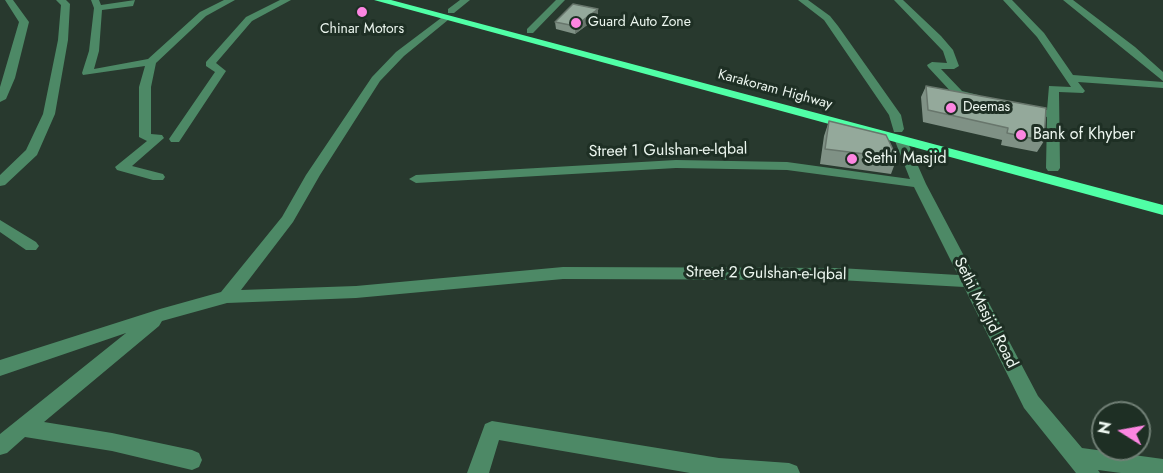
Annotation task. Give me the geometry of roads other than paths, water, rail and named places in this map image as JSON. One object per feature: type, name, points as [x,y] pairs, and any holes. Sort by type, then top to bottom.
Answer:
[{"type":"highway","name":"Karakoram Highway","points":[[379,0],[530,31],[899,135],[1053,168],[1161,207]]},
{"type":"highway","name":"Karakoram Highway","points":[[408,0],[448,14],[1161,207]]},
{"type":"street","points":[[0,99],[10,78],[24,22],[9,0]]},
{"type":"street","points":[[0,182],[32,153],[49,114],[65,16],[66,4],[60,0]]},
{"type":"street","points":[[131,0],[130,4],[97,4],[94,51],[87,73],[151,62],[203,14],[231,0]]},
{"type":"street","points":[[175,139],[221,71],[210,64],[249,19],[287,0]]},
{"type":"street","points":[[227,297],[288,219],[318,167],[376,79],[400,54],[466,0]]},
{"type":"street","points":[[530,31],[561,0]]},
{"type":"street","name":"Sethi Masjid Road","points":[[802,0],[827,18],[895,115],[899,135],[919,184],[1031,402],[1083,465]]},
{"type":"street","points":[[898,0],[938,38],[948,50],[954,66],[932,65],[958,93],[989,101]]},
{"type":"street","points":[[1007,0],[1041,35],[1079,91],[1053,88],[1053,168]]},
{"type":"street","points":[[1067,0],[1131,49],[1163,78]]},
{"type":"street","points":[[151,62],[145,87],[145,136],[158,138],[122,167],[158,177]]},
{"type":"street","points":[[1071,78],[1163,85]]},
{"type":"street","points":[[1011,106],[1054,116]]},
{"type":"street","name":"Street 1 Gulshan-e-Iqbal","points":[[416,179],[676,165],[787,166],[919,184]]},
{"type":"street","points":[[0,225],[31,246]]},
{"type":"street","name":"Street 2 Gulshan-e-Iqbal","points":[[0,368],[160,315],[227,297],[356,292],[563,273],[839,274],[969,282]]},
{"type":"street","points":[[0,446],[160,315]]},
{"type":"street","points":[[22,428],[112,442],[192,460]]},
{"type":"street","points":[[478,473],[492,430],[719,468],[789,473]]},
{"type":"street","points":[[1083,465],[1163,469]]},
{"type":"place","name":"Chinar Motors","points":[[362,12]]},
{"type":"place","name":"Guard Auto Zone","points":[[576,23]]},
{"type":"place","name":"Deemas","points":[[951,108]]},
{"type":"place","name":"Bank of Khyber","points":[[1021,135]]},
{"type":"place","name":"Sethi Masjid","points":[[852,159]]}]
